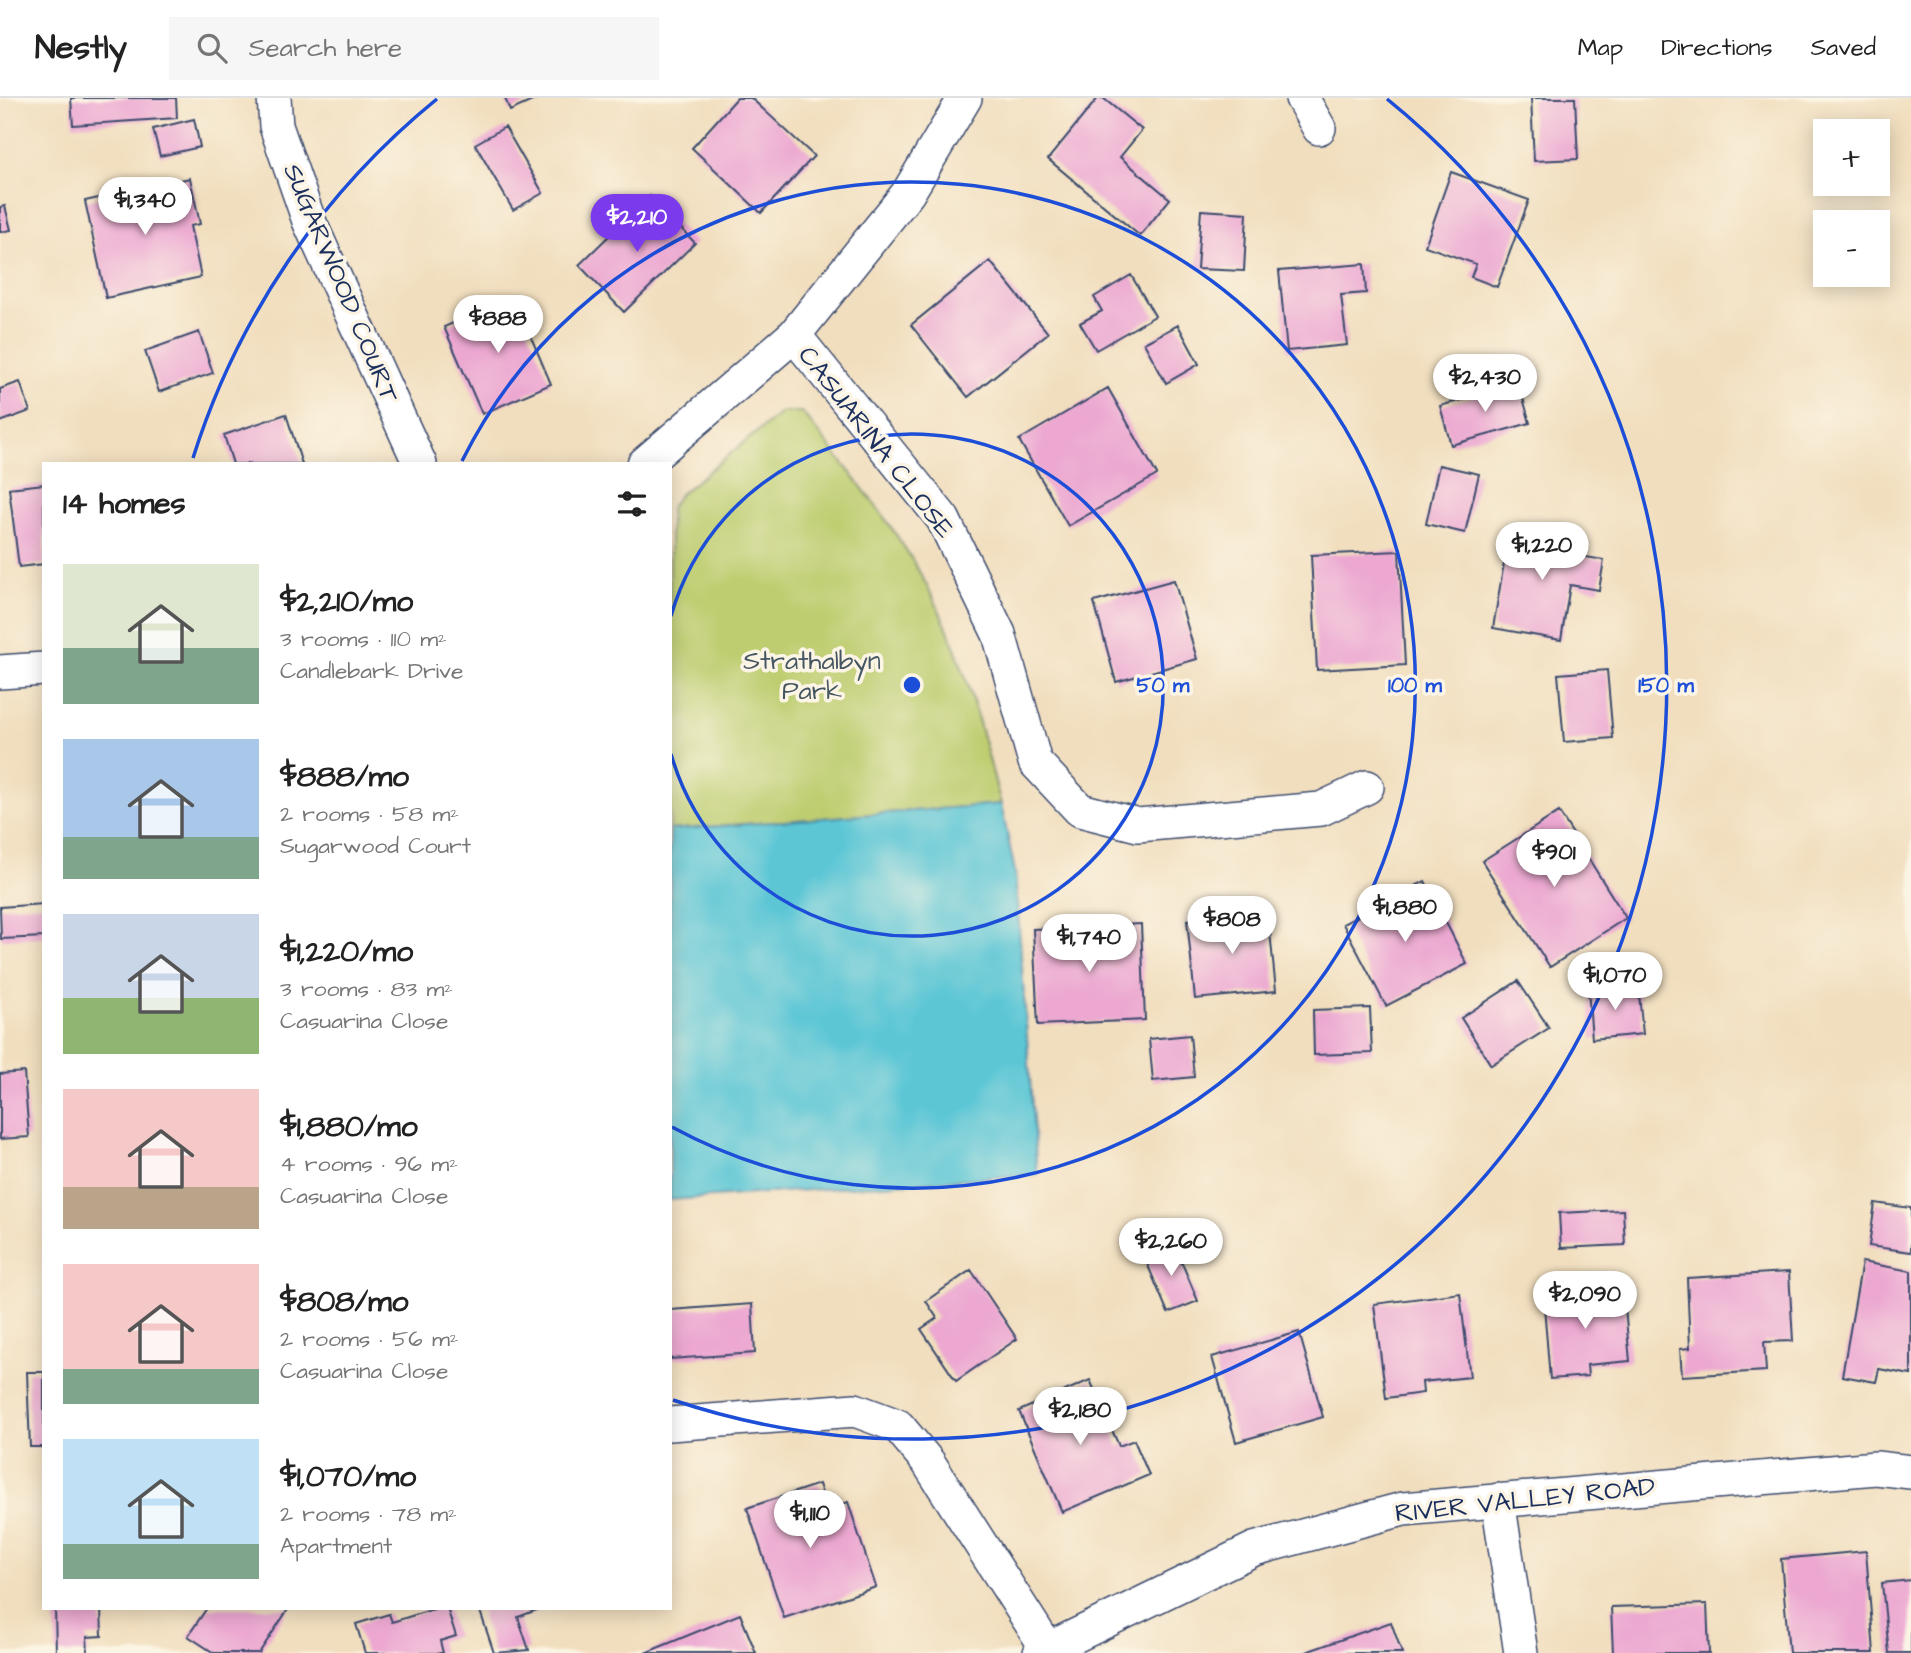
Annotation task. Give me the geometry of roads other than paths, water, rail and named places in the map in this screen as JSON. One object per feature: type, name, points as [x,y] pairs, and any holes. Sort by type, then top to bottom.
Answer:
[{"type":"street","name":"SUGARWOOD COURT","points":[[274,98],[276,125],[310,221],[418,462]]},
{"type":"street","points":[[646,462],[794,335],[908,193],[965,98]]},
{"type":"street","points":[[1301,98],[1319,128]]},
{"type":"street","name":"CASUARINA CLOSE","points":[[794,335],[943,519],[999,634],[1035,762],[1080,810],[1138,825],[1151,824],[1321,809],[1367,787]]},
{"type":"street","points":[[0,672],[42,669]]},
{"type":"street","points":[[672,1424],[855,1410],[898,1426],[928,1462],[1044,1651]]},
{"type":"street","name":"RIVER VALLEY ROAD","points":[[1044,1651],[1254,1549],[1403,1509],[1876,1468],[1911,1472]]},
{"type":"street","points":[[1498,1500],[1521,1653]]},
{"type":"water","points":[[1001,804],[1015,872],[1037,1174],[672,1200],[672,830]]},
{"type":"park label","name":"Strathalbyn Park","points":[[812,676]]}]
